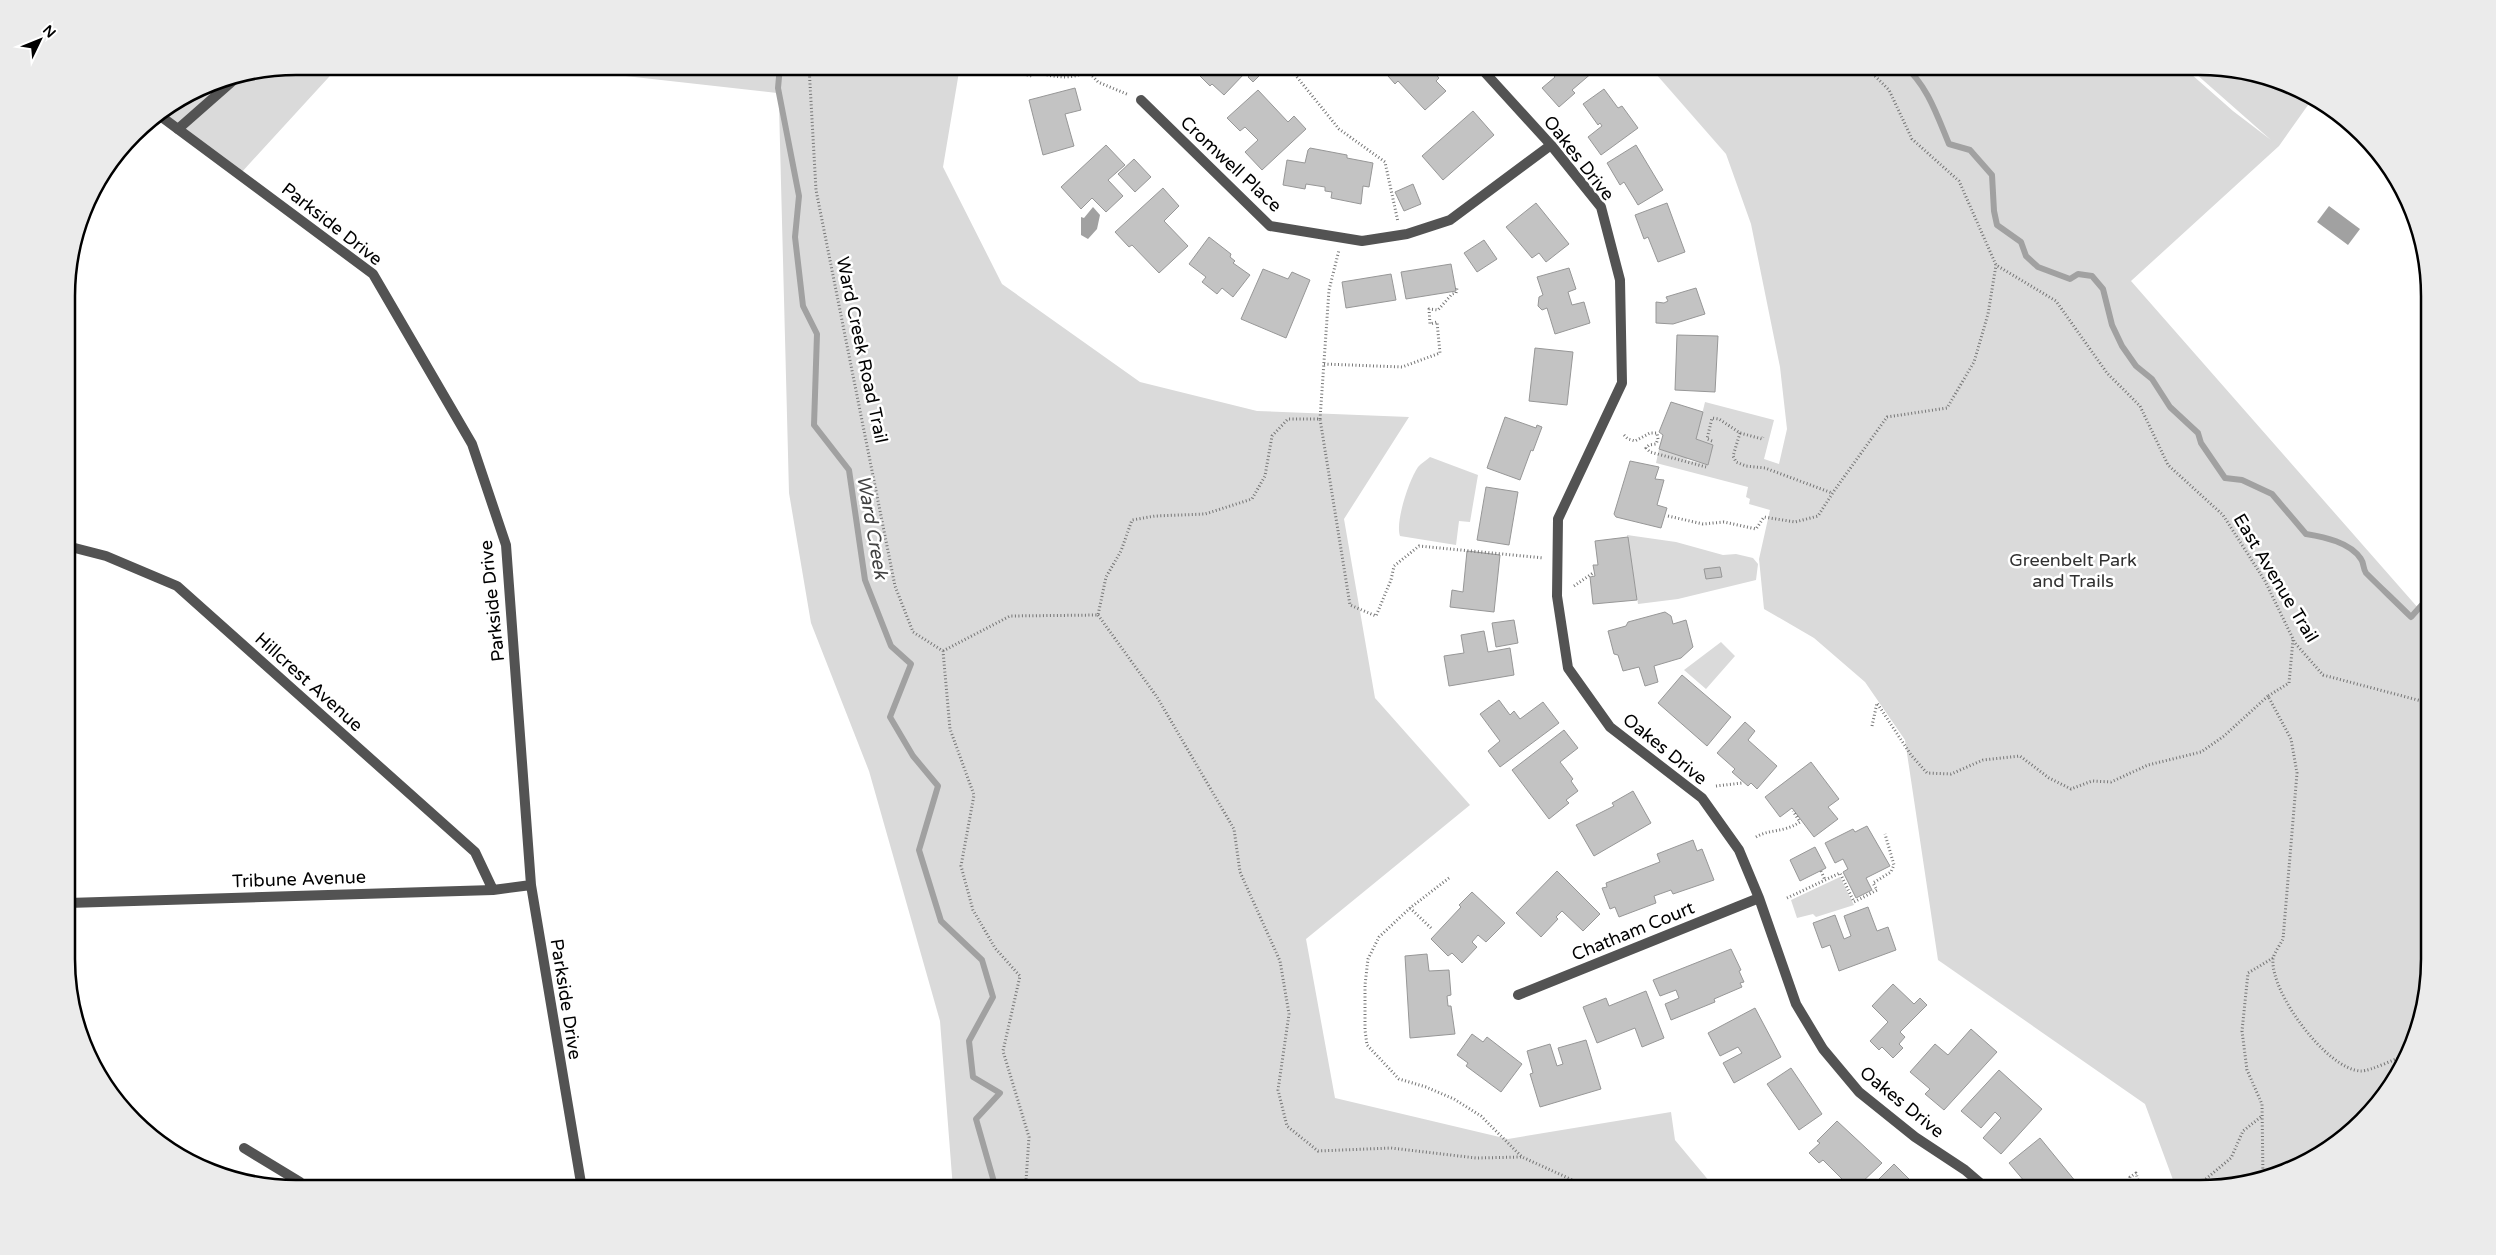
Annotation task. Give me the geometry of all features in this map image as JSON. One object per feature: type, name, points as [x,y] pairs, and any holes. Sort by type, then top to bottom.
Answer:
[{"type":"street","name":"Oakes Drive","points":[[1486,75],[1551,145],[1601,207],[1620,280],[1622,383],[1558,519],[1557,596],[1568,668],[1610,727],[1702,798],[1739,850],[1759,898],[1796,1004],[1823,1049],[1859,1092],[1915,1137],[1965,1170],[1977,1180]]},
{"type":"street","points":[[178,129],[226,87]]},
{"type":"street","name":"Cromwell Place","points":[[1141,100],[1270,226],[1362,241],[1400,234],[1450,220],[1551,145]]},
{"type":"street","name":"Parkside Drive","points":[[164,119],[373,274],[472,444],[506,545],[531,885],[580,1180]]},
{"type":"street","name":"Hillcrest Avenue","points":[[75,548],[106,556],[177,586],[475,852],[494,890]]},
{"type":"street","name":"Tribune Avenue","points":[[75,903],[494,890],[531,885]]},
{"type":"street","name":"Chatham Court","points":[[1518,995],[1759,898]]},
{"type":"street","points":[[244,1148],[297,1180]]},
{"type":"path","name":"Ward Creek Road Trail","points":[[810,75],[816,190],[895,586],[913,632],[943,651]]},
{"type":"path","points":[[1046,75],[1072,78],[1080,75]]},
{"type":"path","points":[[1091,75],[1098,82],[1141,100]]},
{"type":"path","points":[[1295,75],[1339,129],[1385,162],[1400,234]]},
{"type":"path","points":[[1668,516],[1703,524],[1724,522],[1756,529],[1764,517],[1796,522],[1818,516],[1832,493],[1887,417],[1947,408],[1974,362],[1988,314],[1996,265],[1959,181],[1912,139],[1889,90],[1874,75]]},
{"type":"path","points":[[1342,238],[1329,290],[1320,419],[1350,605],[1376,616],[1391,580],[1394,566],[1418,546],[1557,559]]},
{"type":"path","name":"East Avenue Trail","points":[[1996,265],[2056,301],[2107,373],[2140,406],[2168,465],[2223,515],[2265,581],[2293,639],[2323,675],[2421,701]]},
{"type":"path","points":[[1324,364],[1402,367],[1440,353],[1437,322],[1430,324],[1429,309],[1438,310],[1452,294],[1456,293],[1457,288]]},
{"type":"path","points":[[1712,441],[1707,439],[1712,418],[1719,419],[1740,433],[1763,438]]},
{"type":"path","points":[[1320,419],[1288,419],[1272,436],[1265,476],[1252,499],[1205,514],[1155,516],[1132,520],[1121,551],[1106,576],[1098,615],[1157,697],[1234,829],[1240,872],[1280,961],[1289,1014],[1278,1090],[1287,1126],[1318,1151],[1391,1148],[1476,1158],[1522,1157]]},
{"type":"path","points":[[1624,434],[1628,439],[1635,441],[1650,433],[1657,433],[1658,439],[1656,444],[1649,444],[1646,448],[1650,452],[1706,467]]},
{"type":"path","points":[[1740,433],[1733,456],[1736,462],[1746,466],[1765,468],[1832,493]]},
{"type":"path","points":[[1574,586],[1593,573]]},
{"type":"path","points":[[1026,1180],[1029,1137],[1003,1051],[1020,976],[995,948],[973,910],[961,866],[974,794],[950,729],[943,651],[1010,616],[1098,615]]},
{"type":"path","points":[[1872,726],[1877,703],[1911,755],[1927,773],[1951,774],[1983,760],[2020,756],[2049,778],[2071,789],[2092,781],[2111,782],[2148,766],[2201,752],[2224,736],[2268,696],[2289,683],[2293,639]]},
{"type":"path","points":[[2263,1170],[2262,1104],[2247,1070],[2242,1031],[2248,973],[2273,958],[2283,939],[2296,772],[2291,739],[2268,696]]},
{"type":"path","points":[[1716,786],[1742,783]]},
{"type":"path","points":[[1756,836],[1762,833],[1784,831],[1800,822],[1793,811]]},
{"type":"path","points":[[1787,898],[1840,873],[1854,902],[1877,890],[1873,883],[1891,872],[1894,865],[1884,834]]},
{"type":"path","points":[[1821,872],[1825,880]]},
{"type":"path","points":[[1449,878],[1410,908],[1379,937],[1368,959],[1364,1030],[1367,1045],[1399,1079],[1426,1086],[1454,1099],[1481,1116],[1522,1157],[1572,1180]]},
{"type":"path","points":[[1410,908],[1431,928]]},
{"type":"path","points":[[2273,958],[2274,972],[2294,1015],[2311,1037],[2339,1064],[2362,1071],[2398,1058]]},
{"type":"path","points":[[2205,1180],[2231,1158],[2243,1131],[2262,1116]]},
{"type":"path","points":[[2131,1180],[2130,1177],[2136,1173],[2138,1180]]},
{"type":"green space","points":[[282,75],[331,75],[241,173],[162,120],[185,105],[211,92],[253,79]]},
{"type":"green space","points":[[616,75],[777,75],[777,93]]},
{"type":"green space","points":[[778,75],[958,75],[943,167],[1002,284],[1140,382],[1257,411],[1409,417],[1344,519],[1375,698],[1470,805],[1306,939],[1335,1098],[1508,1139],[1671,1112],[1675,1140],[1708,1180],[952,1180],[940,1021],[869,771],[811,623],[789,493]]},
{"type":"green space","name":"Greenbelt Park and Trails","points":[[1657,75],[2192,75],[2233,111],[2271,140],[2197,75],[2243,79],[2285,92],[2309,104],[2279,146],[2131,281],[2419,609],[2421,608],[2421,973],[2417,1002],[2404,1044],[2384,1082],[2366,1105],[2346,1125],[2323,1143],[2285,1163],[2243,1176],[2214,1180],[2173,1180],[2145,1104],[1938,960],[1905,740],[1865,682],[1814,638],[1764,609],[1759,559],[1770,510],[1749,504],[1750,499],[1746,497],[1748,487],[1656,463],[1659,449],[1687,457],[1687,460],[1708,465],[1713,445],[1696,439],[1705,402],[1774,420],[1764,459],[1779,464],[1787,429],[1780,367],[1751,224],[1726,154]]},
{"type":"green space","points":[[1430,457],[1478,475],[1470,522],[1459,521],[1456,545],[1400,536],[1399,521],[1407,491],[1418,467]]},
{"type":"green space","points":[[1627,535],[1676,542],[1723,555],[1736,554],[1753,558],[1758,564],[1756,580],[1678,599],[1638,604]]},
{"type":"green space","points":[[1721,642],[1735,656],[1706,689],[1684,670]]},
{"type":"green space","points":[[1840,877],[1854,905],[1816,917],[1813,914],[1797,918],[1791,900]]},
{"type":"shaded area","points":[[2329,206],[2360,229],[2348,245],[2317,222]]},
{"type":"shaded area","points":[[1093,207],[1100,215],[1097,229],[1088,239],[1081,235],[1081,217],[1084,218]]},
{"type":"building","points":[[1199,75],[1243,75],[1224,95],[1212,84],[1210,86]]},
{"type":"building","points":[[1250,75],[1260,75],[1253,82],[1248,77]]},
{"type":"building","points":[[1436,75],[1439,78],[1436,81],[1446,91],[1425,110],[1398,81],[1395,84],[1388,76]]},
{"type":"building","points":[[1553,75],[1590,75],[1572,90],[1575,93],[1559,107],[1542,88],[1555,77]]},
{"type":"building","points":[[1075,88],[1081,110],[1065,114],[1074,146],[1043,155],[1029,100]]},
{"type":"building","points":[[1604,89],[1618,108],[1622,106],[1638,128],[1601,155],[1588,137],[1602,126],[1600,123],[1598,125],[1583,104]]},
{"type":"building","points":[[1258,90],[1288,122],[1294,116],[1306,129],[1262,170],[1245,152],[1258,140],[1245,127],[1240,131],[1227,118]]},
{"type":"building","points":[[1473,111],[1494,135],[1443,180],[1422,156]]},
{"type":"building","points":[[1106,145],[1125,165],[1108,180],[1123,196],[1106,212],[1092,198],[1081,209],[1061,187]]},
{"type":"building","points":[[1636,145],[1663,190],[1638,205],[1624,182],[1620,185],[1607,163]]},
{"type":"building","points":[[1310,148],[1347,155],[1347,158],[1373,163],[1369,187],[1363,186],[1361,204],[1331,198],[1332,192],[1325,191],[1325,187],[1306,184],[1305,189],[1283,185],[1287,160],[1305,163]]},
{"type":"building","points":[[1134,159],[1151,177],[1135,192],[1118,174]]},
{"type":"building","points":[[1413,184],[1421,204],[1404,211],[1395,192]]},
{"type":"building","points":[[1163,188],[1179,206],[1164,221],[1188,246],[1159,273],[1132,245],[1129,247],[1115,232]]},
{"type":"building","points":[[1536,203],[1569,244],[1546,262],[1539,253],[1532,258],[1506,227]]},
{"type":"building","points":[[1667,203],[1685,252],[1658,262],[1648,237],[1644,239],[1635,215]]},
{"type":"building","points":[[1209,237],[1231,254],[1230,257],[1235,261],[1233,263],[1250,275],[1233,297],[1222,288],[1217,294],[1202,282],[1206,277],[1189,264]]},
{"type":"building","points":[[1484,240],[1497,259],[1477,272],[1464,253]]},
{"type":"building","points":[[1451,264],[1456,291],[1406,299],[1401,272]]},
{"type":"building","points":[[1569,268],[1576,289],[1568,292],[1572,305],[1584,302],[1590,323],[1555,334],[1547,308],[1542,310],[1538,306],[1539,297],[1543,295],[1537,277]]},
{"type":"building","points":[[1263,269],[1288,279],[1292,272],[1310,280],[1286,338],[1241,319]]},
{"type":"building","points":[[1391,274],[1396,300],[1346,308],[1342,282]]},
{"type":"building","points":[[1696,288],[1705,314],[1673,324],[1656,323],[1656,302],[1664,303],[1668,301],[1666,297]]},
{"type":"building","points":[[1677,335],[1718,336],[1715,392],[1675,390]]},
{"type":"building","points":[[1535,348],[1573,352],[1567,405],[1529,401]]},
{"type":"building","points":[[1671,402],[1703,412],[1696,439],[1713,445],[1708,465],[1659,449],[1663,435],[1659,432]]},
{"type":"building","points":[[1505,417],[1536,428],[1537,425],[1542,427],[1520,480],[1487,468]]},
{"type":"building","points":[[1630,461],[1659,467],[1655,479],[1664,480],[1657,505],[1667,508],[1661,528],[1616,517],[1614,514]]},
{"type":"building","points":[[1486,487],[1518,492],[1509,545],[1477,540]]},
{"type":"building","points":[[1628,537],[1637,600],[1593,604],[1590,577],[1595,576],[1593,565],[1598,565],[1595,541]]},
{"type":"building","points":[[1467,551],[1500,555],[1494,612],[1450,607],[1452,590],[1463,592]]},
{"type":"building","points":[[1720,567],[1722,577],[1706,579],[1704,569]]},
{"type":"building","points":[[1665,612],[1671,616],[1673,624],[1686,620],[1693,647],[1681,658],[1654,666],[1658,682],[1645,686],[1639,667],[1623,671],[1618,655],[1614,654],[1608,631],[1626,626],[1628,622]]},
{"type":"building","points":[[1514,620],[1518,643],[1496,647],[1492,623]]},
{"type":"building","points":[[1484,631],[1488,652],[1510,648],[1514,675],[1449,686],[1444,656],[1464,653],[1461,635]]},
{"type":"building","points":[[1682,675],[1731,717],[1707,746],[1658,703]]},
{"type":"building","points":[[1499,700],[1510,715],[1514,711],[1520,719],[1543,702],[1559,723],[1500,767],[1488,751],[1500,741],[1480,714]]},
{"type":"building","points":[[1745,722],[1755,731],[1748,740],[1777,766],[1757,789],[1751,783],[1748,786],[1732,772],[1735,769],[1717,753]]},
{"type":"building","points":[[1564,730],[1578,748],[1560,762],[1573,779],[1571,781],[1578,791],[1566,800],[1569,803],[1549,819],[1512,770]]},
{"type":"building","points":[[1811,762],[1839,799],[1828,807],[1838,819],[1814,837],[1792,808],[1780,817],[1765,797]]},
{"type":"building","points":[[1633,791],[1651,823],[1594,856],[1576,825],[1614,806],[1612,803]]},
{"type":"building","points":[[1867,826],[1890,866],[1866,878],[1872,890],[1856,898],[1843,872],[1848,869],[1843,859],[1835,863],[1825,843],[1853,829],[1855,832]]},
{"type":"building","points":[[1693,840],[1697,851],[1702,849],[1714,880],[1673,894],[1671,890],[1654,896],[1656,903],[1619,917],[1615,907],[1610,909],[1602,888],[1607,887],[1606,883],[1660,862],[1657,854]]},
{"type":"building","points":[[1815,847],[1826,868],[1800,881],[1790,860]]},
{"type":"building","points":[[1557,871],[1600,914],[1583,931],[1562,911],[1556,917],[1558,919],[1541,937],[1516,913]]},
{"type":"building","points":[[1472,892],[1505,923],[1486,942],[1478,935],[1472,942],[1477,947],[1462,963],[1452,953],[1448,956],[1431,939],[1461,907],[1459,905]]},
{"type":"building","points":[[1868,907],[1877,931],[1888,927],[1896,950],[1839,971],[1830,945],[1822,948],[1813,923],[1835,915],[1844,939],[1851,936],[1844,916]]},
{"type":"building","points":[[1731,949],[1741,970],[1739,971],[1744,982],[1740,983],[1742,987],[1714,999],[1715,1002],[1671,1020],[1665,1004],[1679,998],[1676,990],[1660,996],[1653,980]]},
{"type":"building","points":[[1427,954],[1429,971],[1449,970],[1451,995],[1447,996],[1448,1006],[1451,1006],[1455,1034],[1410,1038],[1405,956]]},
{"type":"building","points":[[1893,984],[1914,1004],[1920,998],[1927,1005],[1900,1032],[1905,1037],[1899,1044],[1903,1048],[1893,1058],[1882,1047],[1879,1050],[1870,1041],[1888,1022],[1872,1006]]},
{"type":"building","points":[[1646,991],[1664,1038],[1642,1047],[1635,1028],[1597,1043],[1583,1007],[1606,998],[1609,1006]]},
{"type":"building","points":[[1755,1008],[1781,1057],[1734,1083],[1723,1063],[1742,1053],[1738,1047],[1720,1056],[1708,1033]]},
{"type":"building","points":[[1971,1029],[1997,1052],[1944,1110],[1925,1094],[1930,1089],[1910,1072],[1935,1044],[1948,1055]]},
{"type":"building","points":[[1472,1034],[1483,1042],[1487,1037],[1522,1064],[1501,1092],[1466,1066],[1468,1063],[1457,1055]]},
{"type":"building","points":[[1586,1040],[1601,1089],[1540,1107],[1530,1074],[1533,1073],[1527,1051],[1550,1044],[1557,1066],[1563,1064],[1558,1048]]},
{"type":"building","points":[[1791,1068],[1822,1114],[1799,1130],[1767,1084]]},
{"type":"building","points":[[1999,1070],[2042,1109],[2001,1154],[1983,1138],[2001,1118],[1995,1112],[1981,1128],[1961,1111]]},
{"type":"building","points":[[1837,1121],[1882,1163],[1864,1180],[1843,1180],[1823,1160],[1819,1163],[1809,1153],[1820,1143],[1817,1141]]},
{"type":"building","points":[[2040,1138],[2074,1180],[2023,1180],[2009,1163]]},
{"type":"building","points":[[1894,1164],[1910,1180],[1878,1180]]},
{"type":"waterway","name":"Ward Creek","points":[[779,75],[778,88],[799,196],[795,237],[803,306],[817,334],[814,425],[849,470],[865,580],[891,646],[911,664],[890,717],[913,756],[938,786],[919,850],[941,921],[982,960],[993,997],[969,1041],[973,1077],[1000,1093],[976,1119],[993,1180]]},
{"type":"waterway","points":[[1914,75],[1936,113],[1949,144],[1970,150],[1992,175],[1994,211],[1997,225],[2021,242],[2026,256],[2038,267],[2070,279],[2078,274],[2092,276],[2103,289],[2112,325],[2122,346],[2136,366],[2152,379],[2170,407],[2198,433],[2201,443],[2225,478],[2242,480],[2272,494],[2306,534],[2344,544],[2350,548],[2363,562],[2366,573],[2411,617],[2421,606]]}]
